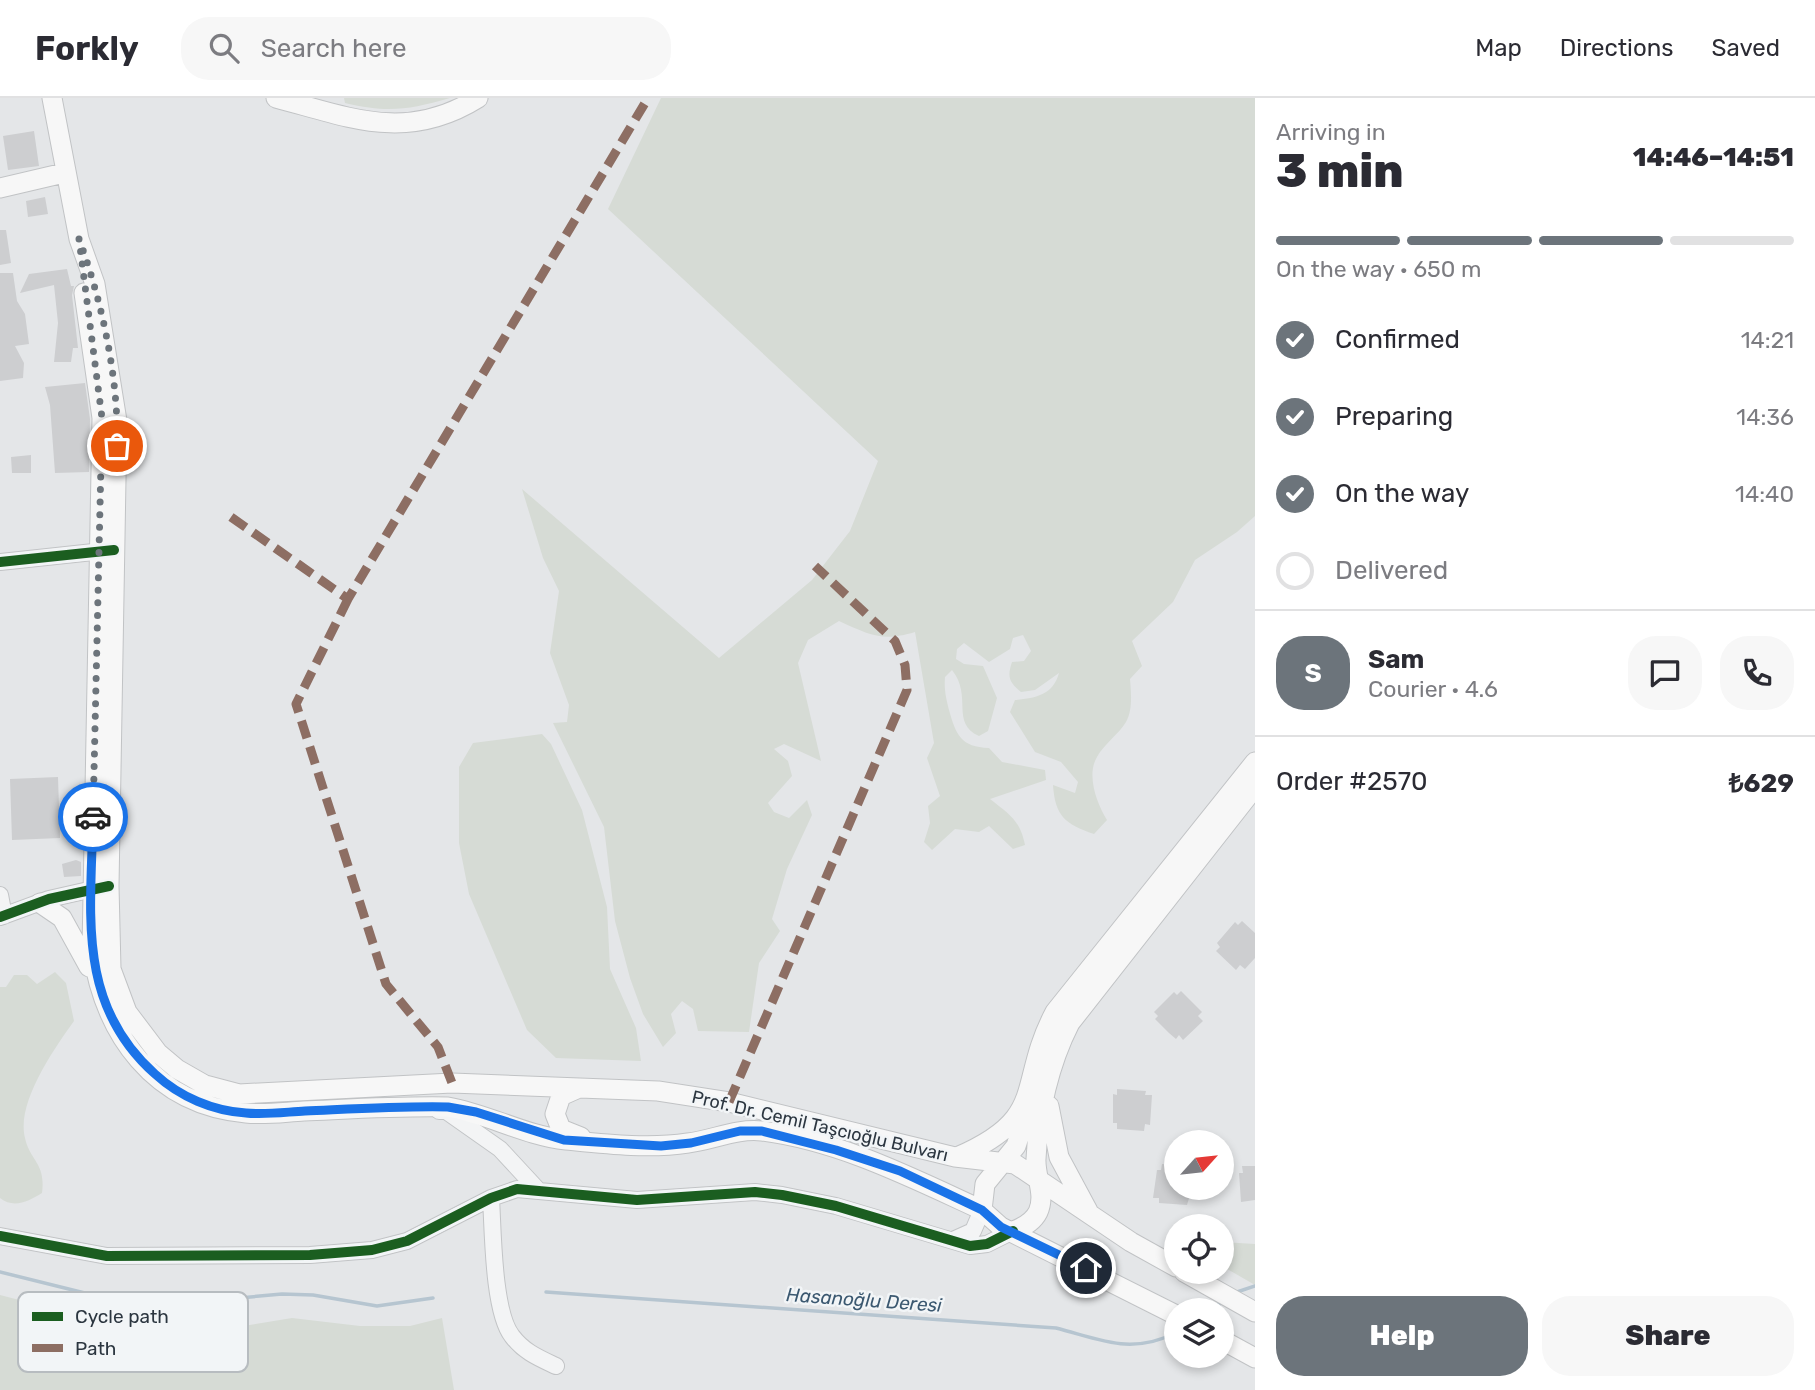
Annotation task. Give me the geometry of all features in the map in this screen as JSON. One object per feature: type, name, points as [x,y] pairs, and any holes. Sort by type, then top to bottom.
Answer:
[{"type":"main road","points":[[52,98],[64,173],[79,239],[95,284],[117,421],[106,551],[100,888]]},
{"type":"main road","points":[[276,98],[377,124],[433,117],[462,108],[478,98]]},
{"type":"main road","points":[[0,188],[64,173]]},
{"type":"main road","points":[[1013,1231],[1032,1221],[1041,1202],[1037,1181],[1037,1140],[1045,1030],[1055,1012],[1255,761]]},
{"type":"main road","points":[[1164,1309],[994,1223],[982,1210],[985,1184],[991,1174],[1004,1164],[1025,1124],[1060,1042],[1080,1007],[1255,787]]},
{"type":"main road","name":"Prof. Dr. Cemil Taşcıoğlu Bulvarı","points":[[100,888],[92,949],[96,981],[104,1007],[128,1048],[162,1081],[190,1098],[210,1106],[248,1114],[448,1107],[476,1112],[548,1137],[621,1144],[671,1145],[740,1131],[762,1131],[872,1161],[982,1210]]},
{"type":"main road","name":"Prof. Dr. Cemil Taşcıoğlu Bulvarı","points":[[100,888],[111,969],[127,1012],[158,1053],[177,1069],[205,1085],[255,1096],[452,1083],[587,1086],[658,1091],[729,1102],[955,1157],[1004,1164]]},
{"type":"main road","points":[[40,903],[62,918],[96,981]]},
{"type":"main road","points":[[587,1086],[567,1092],[557,1099],[556,1122],[568,1133],[621,1144]]},
{"type":"main road","points":[[955,1157],[998,1136],[1039,1088]]},
{"type":"main road","points":[[1039,1088],[1059,1157],[1090,1215]]},
{"type":"main road","points":[[1004,1164],[1024,1168],[1037,1181],[1164,1261]]},
{"type":"main road","points":[[1205,1284],[1255,1312]]},
{"type":"main road","points":[[1234,1347],[1255,1358]]},
{"type":"street","points":[[0,562],[106,551]]},
{"type":"street","points":[[0,895],[2,916],[100,888]]},
{"type":"street","points":[[356,1109],[446,1111],[500,1149],[538,1190]]},
{"type":"street","points":[[0,1236],[107,1256],[310,1255],[372,1250],[407,1241],[491,1198],[517,1189],[637,1200],[736,1192],[782,1195],[976,1246],[1013,1231]]},
{"type":"street","points":[[491,1198],[501,1305],[510,1334],[530,1354],[556,1366]]},
{"type":"street","points":[[953,1240],[973,1231],[982,1210]]},
{"type":"shaded area","points":[[344,98],[450,98],[422,105],[386,109],[345,103]]},
{"type":"shaded area","points":[[661,98],[1255,98],[1255,516],[1237,532],[1195,560],[1173,602],[1132,641],[1142,666],[1130,679],[1130,712],[1123,727],[1100,752],[1094,764],[1093,781],[1107,820],[1094,834],[1063,817],[1056,804],[1053,785],[1075,793],[1078,782],[1061,762],[1035,752],[1010,712],[1015,700],[1048,691],[1059,673],[1035,690],[1021,692],[1010,679],[1010,672],[1012,662],[1024,661],[1031,651],[1023,635],[1013,638],[1010,649],[989,662],[964,643],[957,649],[956,659],[964,664],[983,666],[997,698],[988,731],[979,736],[966,724],[961,689],[952,670],[945,677],[945,690],[957,733],[972,745],[989,748],[1002,762],[1045,770],[1046,780],[990,799],[1017,823],[1025,845],[1013,849],[989,826],[979,832],[955,829],[932,850],[924,842],[930,823],[928,806],[940,796],[927,758],[934,743],[915,632],[885,637],[839,621],[808,640],[798,663],[821,761],[784,744],[774,749],[788,761],[792,776],[768,803],[774,812],[789,818],[807,800],[812,815],[787,869],[772,919],[780,931],[759,963],[749,1032],[698,1031],[693,1009],[682,1001],[671,1014],[676,1033],[663,1047],[643,1014],[630,978],[615,921],[604,827],[553,723],[567,722],[569,705],[550,653],[559,591],[543,558],[522,489],[719,658],[812,580],[850,531],[878,461],[608,209]]},
{"type":"shaded area","points":[[542,734],[551,744],[582,810],[607,907],[610,969],[636,1028],[641,1061],[556,1058],[527,1030],[469,894],[459,843],[459,767],[473,743]]},
{"type":"shaded area","points":[[55,972],[66,983],[74,1021],[31,1093],[24,1124],[27,1146],[42,1175],[42,1193],[27,1201],[11,1203],[0,1198],[0,987],[6,987],[14,975],[27,975],[37,984]]},
{"type":"shaded area","points":[[1234,1243],[1255,1244],[1255,1285],[1234,1273]]},
{"type":"shaded area","points":[[0,1295],[18,1300],[18,1372],[248,1372],[248,1325],[292,1318],[360,1326],[410,1326],[442,1318],[454,1390],[0,1390]]},
{"type":"building","points":[[34,131],[39,166],[8,170],[3,136]]},
{"type":"building","points":[[45,197],[48,214],[28,217],[26,201]]},
{"type":"building","points":[[0,230],[6,230],[11,263],[0,265]]},
{"type":"building","points":[[67,269],[71,286],[74,286],[72,295],[78,348],[73,348],[71,362],[54,362],[58,323],[54,285],[20,293],[29,274]]},
{"type":"building","points":[[0,273],[13,273],[17,301],[25,314],[29,344],[15,346],[24,363],[23,378],[0,381]]},
{"type":"building","points":[[85,383],[90,419],[89,472],[55,473],[50,405],[45,387]]},
{"type":"building","points":[[31,455],[31,473],[12,473],[11,457]]},
{"type":"building","points":[[58,777],[60,838],[12,840],[10,779]]},
{"type":"building","points":[[76,860],[81,862],[81,876],[64,877],[62,864]]},
{"type":"building","points":[[1242,921],[1255,933],[1255,958],[1245,969],[1240,965],[1236,970],[1216,951],[1220,947],[1217,943],[1235,922],[1238,925]]},
{"type":"building","points":[[1181,991],[1202,1012],[1198,1016],[1203,1021],[1183,1040],[1179,1035],[1176,1039],[1169,1033],[1155,1019],[1158,1016],[1154,1012],[1174,992],[1177,995]]},
{"type":"building","points":[[1117,1089],[1146,1091],[1145,1095],[1152,1095],[1150,1125],[1145,1124],[1144,1131],[1117,1129],[1117,1123],[1113,1123],[1113,1094],[1117,1095]]},
{"type":"building","points":[[1164,1164],[1164,1200],[1188,1200],[1187,1205],[1159,1203],[1159,1198],[1153,1198],[1157,1170],[1161,1170]]},
{"type":"building","points":[[1242,1166],[1255,1166],[1255,1200],[1241,1202],[1239,1173],[1243,1173]]},
{"type":"waterway","name":"Hasanoğlu Deresi","points":[[0,1272],[81,1292]]},
{"type":"waterway","name":"Hasanoğlu Deresi","points":[[1234,1293],[1255,1286]]},
{"type":"waterway","name":"Hasanoğlu Deresi","points":[[546,1292],[1056,1328],[1116,1343],[1144,1343],[1164,1338]]},
{"type":"waterway","name":"Hasanoğlu Deresi","points":[[248,1297],[313,1295],[377,1306],[433,1298]]},
{"type":"marked path","points":[[231,517],[348,599],[648,98]]},
{"type":"marked path","points":[[729,1102],[907,690],[905,665],[895,641],[815,566]]},
{"type":"marked path","points":[[348,599],[296,704],[386,984],[438,1047],[452,1083]]},
{"type":"cycle path","points":[[0,562],[114,550]]},
{"type":"cycle path","points":[[0,917],[49,899],[109,886]]},
{"type":"cycle path","points":[[0,1236],[107,1256],[310,1255],[372,1250],[407,1241],[491,1198],[517,1189],[637,1200],[755,1192],[782,1195],[836,1206],[970,1246],[987,1244],[1013,1231]]},
{"type":"way so far","points":[[93,817],[102,418],[79,239],[95,284],[117,421],[117,446]]},
{"type":"route","points":[[93,817],[92,949],[96,981],[104,1007],[128,1048],[138,1059],[162,1081],[190,1098],[210,1106],[248,1114],[385,1107],[448,1107],[476,1112],[548,1137],[621,1144],[661,1146],[691,1143],[740,1131],[762,1131],[836,1150],[900,1171],[982,1210],[1001,1227],[1086,1268]]}]
